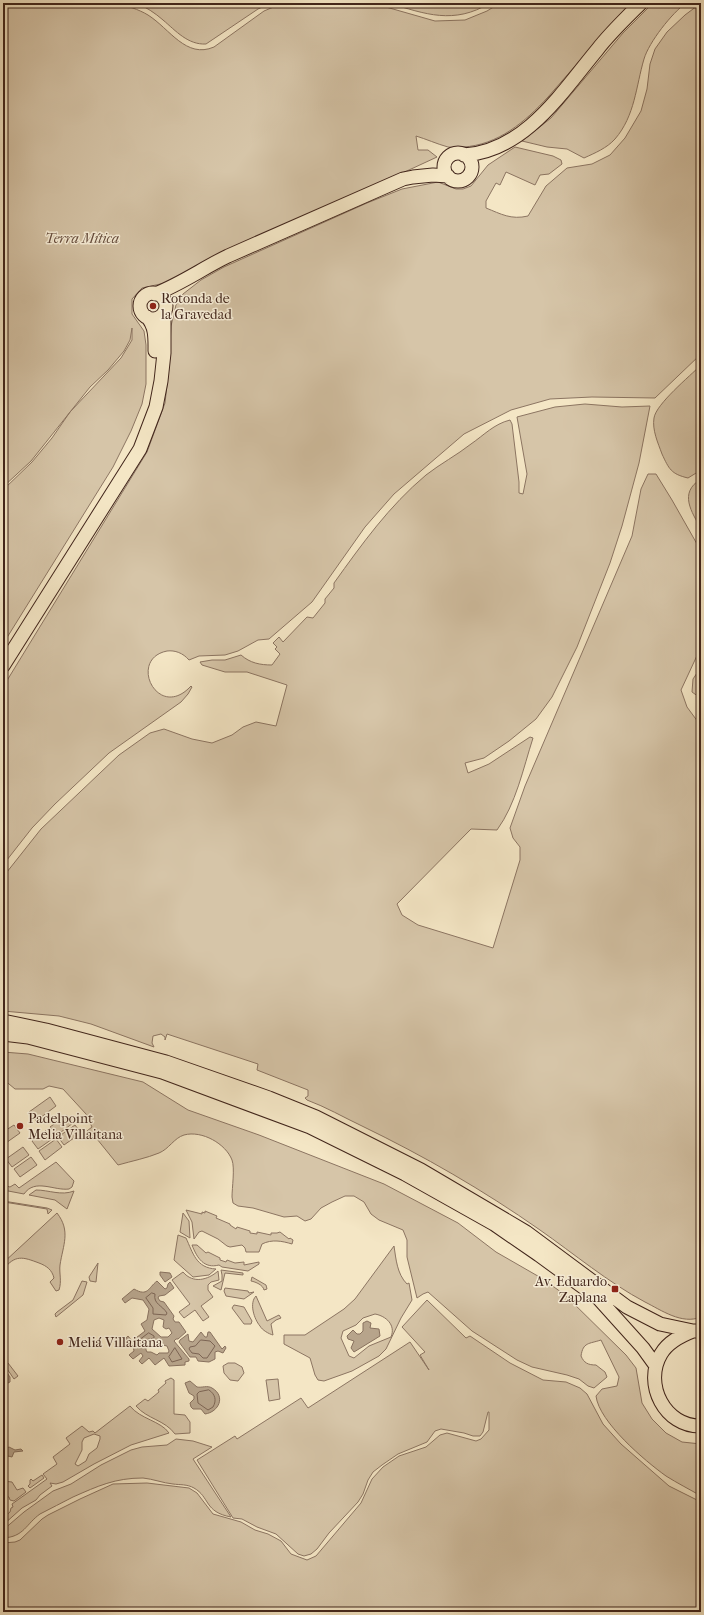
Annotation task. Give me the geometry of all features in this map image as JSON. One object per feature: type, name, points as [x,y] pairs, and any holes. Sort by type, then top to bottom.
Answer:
[{"type":"main road","points":[[3,651],[133,445],[148,404],[153,384],[155,336],[153,326],[142,312],[141,304],[145,297],[187,279],[228,256],[380,188],[413,177],[454,154],[480,154],[509,142],[553,103],[598,48],[641,3]]},
{"type":"main road","points":[[448,158],[445,167],[448,176],[455,181],[459,181],[467,178],[491,150]]},
{"type":"main road","points":[[464,155],[471,163],[471,174]]},
{"type":"main road","points":[[413,177],[448,176]]},
{"type":"main road","points":[[147,317],[154,319],[161,317],[172,296],[187,279]]},
{"type":"main road","points":[[3,666],[140,448],[156,407],[162,381],[165,310],[162,296],[155,294]]},
{"type":"main road","points":[[3,1021],[46,1030],[166,1062],[269,1098],[316,1117],[421,1170],[526,1232],[627,1307],[660,1324],[697,1331]]},
{"type":"main road","points":[[3,1034],[28,1037],[162,1072],[310,1127],[404,1174],[494,1224],[598,1298],[643,1348],[656,1366]]},
{"type":"main road","points":[[697,1331],[680,1336],[669,1343],[661,1354],[656,1366],[654,1382],[658,1398],[667,1411],[680,1421],[695,1426],[701,1426]]},
{"type":"green space","name":"Terra Mítica","points":[[3,3],[116,3],[136,9],[148,15],[187,46],[204,50],[214,47],[264,11],[283,3],[372,3],[435,21],[465,20],[487,11],[500,3],[630,3],[548,97],[530,115],[510,131],[488,142],[463,147],[448,147],[416,136],[418,150],[428,150],[437,157],[165,283],[142,288],[132,299],[132,314],[144,331],[146,345],[146,384],[142,404],[131,431],[113,467],[3,644],[3,490],[32,462],[70,413],[31,461],[3,487]],"holes":[[[132,328],[132,340],[121,358],[70,412],[90,387],[108,370],[124,351],[130,340]]]},
{"type":"green space","points":[[136,3],[271,3],[258,9],[206,44],[200,44],[188,40],[160,17]]},
{"type":"green space","points":[[389,3],[490,3],[477,10],[452,16],[427,14]]},
{"type":"green space","points":[[653,3],[686,3],[662,28],[651,44],[644,59],[631,111],[622,130],[615,139],[605,148],[584,158],[567,149],[547,147],[522,141],[551,118],[623,33]]},
{"type":"green space","points":[[701,3],[701,354],[655,398],[592,397],[550,399],[511,410],[464,434],[394,494],[365,527],[312,602],[269,639],[258,640],[238,651],[225,655],[199,656],[189,660],[182,654],[167,651],[155,656],[149,665],[148,675],[152,685],[158,693],[168,697],[179,695],[191,686],[192,687],[188,694],[181,702],[109,753],[32,828],[3,865],[3,687],[147,452],[165,403],[171,326],[176,305],[183,294],[201,280],[224,267],[367,203],[402,189],[438,182],[456,189],[463,189],[471,186],[488,165],[515,147],[553,156],[561,160],[562,164],[549,174],[540,175],[535,185],[506,172],[500,185],[496,183],[486,201],[486,208],[511,217],[528,216],[546,186],[567,168],[592,164],[610,155],[625,138],[641,111],[647,89],[650,64],[655,49],[667,32],[685,15]]},
{"type":"green space","points":[[701,365],[701,470],[688,478],[674,473],[667,464],[656,436],[654,418],[656,412],[667,398]]},
{"type":"green space","points":[[585,404],[622,407],[650,406],[639,463],[622,526],[610,563],[577,647],[552,697],[536,719],[509,741],[484,758],[465,763],[468,773],[489,764],[530,737],[533,738],[514,798],[504,820],[497,830],[471,829],[397,904],[402,915],[418,925],[493,948],[520,860],[520,847],[513,838],[510,828],[525,786],[632,536],[641,489],[648,474],[656,474],[701,551],[701,647],[681,690],[687,707],[701,726],[701,1317],[694,1319],[672,1316],[632,1294],[605,1277],[519,1215],[475,1187],[385,1137],[307,1100],[305,1098],[308,1096],[308,1090],[257,1070],[258,1064],[167,1034],[165,1040],[165,1037],[161,1034],[153,1036],[152,1043],[154,1047],[91,1024],[59,1016],[3,1011],[3,877],[41,829],[119,755],[150,733],[164,729],[192,739],[212,743],[232,735],[243,727],[256,722],[276,726],[287,685],[247,672],[225,672],[202,665],[200,662],[225,660],[241,655],[255,663],[272,665],[280,654],[275,649],[277,647],[273,643],[279,637],[283,642],[307,617],[313,618],[325,603],[325,599],[334,588],[334,583],[366,540],[400,499],[426,475],[494,427],[510,420],[512,424],[519,493],[523,494],[527,474],[517,417],[555,407]]},
{"type":"green space","points":[[701,479],[701,529],[691,509],[689,496],[690,490],[694,484]]},
{"type":"green space","points":[[701,667],[701,696],[699,697],[692,692],[693,679]]},
{"type":"green space","points":[[3,1052],[28,1054],[143,1082],[188,1110],[259,1135],[384,1184],[458,1223],[496,1252],[543,1279],[565,1295],[626,1355],[636,1368],[642,1403],[652,1419],[666,1433],[682,1442],[701,1444],[701,1496],[666,1476],[647,1461],[624,1440],[605,1417],[596,1396],[602,1389],[617,1386],[619,1377],[601,1340],[587,1344],[583,1348],[581,1356],[587,1363],[596,1365],[605,1372],[607,1377],[594,1388],[588,1386],[579,1379],[532,1367],[517,1360],[472,1331],[428,1292],[417,1298],[407,1257],[407,1240],[403,1230],[379,1220],[371,1214],[364,1202],[354,1196],[345,1196],[332,1202],[321,1208],[311,1219],[305,1221],[297,1216],[284,1217],[253,1208],[238,1206],[233,1203],[233,1168],[232,1160],[229,1154],[219,1144],[206,1136],[191,1134],[180,1136],[166,1149],[159,1153],[118,1165],[97,1139],[87,1131],[92,1127],[86,1114],[63,1089],[49,1086],[43,1089],[15,1089],[3,1079]]},
{"type":"green space","points":[[50,1097],[56,1106],[36,1121],[29,1112]]},
{"type":"green space","points":[[67,1115],[73,1123],[57,1135],[50,1127]]},
{"type":"green space","points":[[14,1125],[20,1133],[3,1145],[3,1132]]},
{"type":"green space","points":[[75,1125],[81,1133],[64,1145],[58,1137]]},
{"type":"green space","points":[[48,1129],[55,1137],[38,1149],[32,1141]]},
{"type":"green space","points":[[56,1139],[62,1147],[45,1160],[39,1151]]},
{"type":"green space","points":[[23,1147],[29,1155],[12,1167],[6,1159]]},
{"type":"green space","points":[[31,1157],[37,1165],[20,1177],[14,1169]]},
{"type":"green space","points":[[56,1162],[74,1181],[72,1187],[69,1189],[39,1186],[28,1189],[24,1194],[3,1190],[3,1185],[10,1187],[15,1184],[19,1188]]},
{"type":"green space","points":[[36,1190],[60,1193],[74,1191],[67,1209],[55,1200],[29,1195]]},
{"type":"green space","points":[[3,1201],[47,1208],[52,1210],[48,1214],[47,1209],[4,1202],[3,1204]]},
{"type":"green space","points":[[186,1210],[202,1214],[202,1212],[205,1213],[205,1211],[217,1216],[216,1218],[230,1224],[236,1229],[237,1227],[250,1231],[250,1233],[257,1234],[257,1232],[271,1235],[271,1233],[280,1232],[289,1239],[290,1238],[293,1240],[292,1244],[281,1241],[270,1241],[262,1244],[259,1252],[246,1252],[242,1245],[227,1246],[218,1239],[202,1231],[199,1232],[194,1239],[192,1222]]},
{"type":"green space","points":[[57,1213],[64,1226],[65,1232],[60,1265],[59,1290],[56,1291],[50,1282],[54,1278],[49,1269],[44,1265],[33,1261],[24,1258],[15,1259],[11,1261],[3,1270],[3,1263]]},
{"type":"green space","points":[[183,1213],[189,1221],[190,1238],[180,1232]]},
{"type":"green space","points":[[178,1235],[186,1238],[193,1254],[200,1263],[209,1268],[216,1269],[209,1275],[193,1277],[174,1260]]},
{"type":"green space","points":[[192,1245],[197,1245],[206,1253],[208,1252],[226,1262],[227,1260],[235,1263],[244,1262],[244,1265],[259,1262],[259,1264],[248,1271],[222,1267],[219,1265],[214,1266],[205,1264],[196,1254]]},
{"type":"green space","points":[[394,1246],[399,1271],[407,1284],[409,1283],[412,1300],[401,1318],[386,1349],[379,1356],[352,1371],[324,1381],[318,1380],[310,1358],[284,1344],[284,1335],[305,1335],[344,1309],[355,1299]],"holes":[[[375,1314],[386,1319],[391,1325],[391,1337],[369,1346],[354,1358],[349,1356],[341,1338],[343,1331],[356,1325],[363,1318]]]},
{"type":"green space","points":[[98,1263],[96,1282],[90,1281],[89,1277]]},
{"type":"green space","points":[[221,1270],[243,1273],[243,1275],[225,1273],[221,1290],[213,1286],[222,1281]]},
{"type":"green space","points":[[218,1271],[219,1280],[211,1282],[208,1285],[208,1290],[213,1297],[201,1306],[209,1317],[203,1321],[195,1310],[184,1318],[179,1312],[190,1304],[172,1280],[183,1272],[191,1278],[200,1279],[210,1277]]},
{"type":"green space","points":[[252,1277],[266,1285],[267,1289],[264,1290],[261,1285],[251,1281]]},
{"type":"green space","points":[[82,1281],[87,1282],[83,1295],[56,1317],[55,1314],[57,1312],[73,1300]]},
{"type":"green space","points":[[225,1288],[248,1291],[249,1293],[254,1292],[244,1299],[226,1296],[224,1291]]},
{"type":"green space","points":[[256,1296],[267,1321],[279,1315],[281,1318],[271,1324],[273,1335],[262,1329],[256,1319],[253,1311],[253,1303]]},
{"type":"green space","points":[[427,1300],[466,1338],[470,1336],[510,1363],[543,1380],[566,1382],[580,1388],[587,1394],[603,1424],[621,1444],[669,1486],[701,1502],[701,1612],[3,1612],[3,1543],[20,1540],[48,1515],[113,1484],[147,1483],[189,1488],[197,1493],[213,1514],[241,1522],[255,1530],[268,1534],[281,1541],[291,1554],[307,1560],[316,1556],[361,1503],[372,1479],[383,1467],[399,1456],[426,1447],[440,1435],[447,1433],[476,1441],[481,1439],[489,1430],[489,1412],[483,1432],[480,1436],[473,1436],[441,1429],[435,1431],[427,1442],[398,1454],[373,1472],[358,1502],[329,1533],[317,1549],[311,1554],[304,1556],[298,1554],[276,1534],[257,1527],[242,1519],[233,1518],[197,1460],[235,1436],[237,1439],[301,1398],[308,1408],[410,1342],[429,1370],[420,1355],[425,1352],[402,1327]]},
{"type":"green space","points":[[234,1305],[244,1307],[252,1321],[251,1324],[244,1324],[232,1308]]},
{"type":"green space","points":[[3,1358],[18,1376],[14,1379],[3,1363]]},
{"type":"green space","points":[[228,1363],[235,1363],[242,1367],[244,1373],[238,1381],[230,1380],[224,1373],[223,1366]]},
{"type":"green space","points":[[171,1378],[174,1380],[174,1414],[185,1415],[190,1422],[190,1433],[175,1434],[171,1429],[145,1414],[136,1406],[145,1399],[148,1401],[159,1392],[158,1390],[166,1383],[165,1381]]},
{"type":"green space","points":[[278,1379],[280,1399],[269,1401],[266,1380]]},
{"type":"green space","points":[[130,1406],[139,1414],[161,1426],[169,1433],[131,1445],[63,1482],[56,1484],[50,1483],[52,1486],[36,1500],[22,1508],[3,1525],[3,1518],[10,1512],[11,1508],[13,1507],[12,1504],[47,1479],[43,1474],[57,1464],[53,1457],[70,1444],[66,1438],[82,1426],[89,1432],[93,1431],[95,1433]],"holes":[[[94,1434],[100,1436],[97,1448],[89,1454],[86,1461],[78,1466],[75,1464],[82,1450],[82,1442],[84,1438]]]},
{"type":"green space","points":[[176,1439],[193,1441],[212,1447],[193,1459],[231,1517],[216,1512],[203,1496],[194,1488],[186,1485],[143,1478],[133,1478],[107,1483],[73,1497],[40,1514],[20,1533],[3,1538],[3,1530],[24,1512],[53,1491],[71,1484],[101,1465],[131,1450],[142,1447],[167,1445]]},
{"type":"green space","points":[[42,1475],[44,1478],[30,1488],[28,1486],[31,1479],[33,1481]]},
{"type":"green space","points":[[3,1481],[12,1482],[17,1490],[23,1488],[26,1492],[14,1501],[10,1500],[9,1497],[3,1496]]},
{"type":"water","points":[[160,1272],[170,1273],[172,1277],[165,1282],[160,1275]]},
{"type":"water","points":[[157,1281],[165,1289],[170,1282],[174,1288],[158,1298],[160,1301],[164,1302],[174,1316],[173,1319],[175,1322],[179,1322],[186,1332],[174,1341],[189,1359],[189,1361],[185,1362],[185,1365],[169,1366],[164,1358],[155,1365],[149,1358],[142,1364],[139,1361],[143,1356],[141,1353],[133,1359],[129,1355],[134,1351],[133,1346],[129,1345],[126,1338],[128,1336],[132,1341],[145,1331],[141,1324],[147,1320],[149,1309],[143,1300],[132,1298],[125,1303],[122,1299],[134,1289],[142,1292],[147,1291]],"holes":[[[159,1318],[164,1320],[163,1327],[166,1329],[169,1328],[172,1333],[168,1337],[161,1337],[152,1329],[154,1320]],[[154,1343],[167,1346],[169,1351],[168,1353],[159,1353],[157,1355],[147,1352],[146,1346]]]},
{"type":"water","points":[[367,1321],[371,1323],[370,1328],[379,1329],[380,1336],[354,1352],[351,1348],[354,1341],[348,1339],[347,1336],[353,1330],[357,1334],[360,1334],[363,1331],[363,1323]]},
{"type":"water","points":[[201,1332],[205,1337],[207,1337],[208,1332],[210,1332],[222,1349],[225,1346],[226,1348],[223,1353],[218,1351],[215,1352],[215,1359],[209,1362],[198,1361],[196,1357],[190,1357],[179,1342],[188,1334],[189,1341],[193,1342]]},
{"type":"water","points":[[3,1367],[10,1377],[10,1382],[6,1384],[3,1383]]},
{"type":"water","points":[[190,1381],[197,1387],[210,1387],[219,1395],[220,1399],[217,1407],[210,1413],[205,1414],[201,1409],[193,1409],[191,1407],[190,1403],[194,1399],[194,1396],[189,1393],[185,1383]]},
{"type":"water","points":[[5,1427],[7,1429],[4,1435],[5,1442],[3,1443],[3,1428]]},
{"type":"water","points":[[3,1443],[7,1448],[9,1447],[15,1450],[21,1449],[23,1451],[14,1452],[12,1457],[8,1456],[6,1462],[3,1461]]},
{"type":"place","name":"Rotonda de la Gravedad","points":[[153,306]]},
{"type":"place","name":"Padelpoint Melia Villaitana","points":[[20,1126]]},
{"type":"place","name":"Av. Eduardo Zaplana","points":[[615,1289]]},
{"type":"place","name":"Meliá Villaitana","points":[[60,1342]]}]
